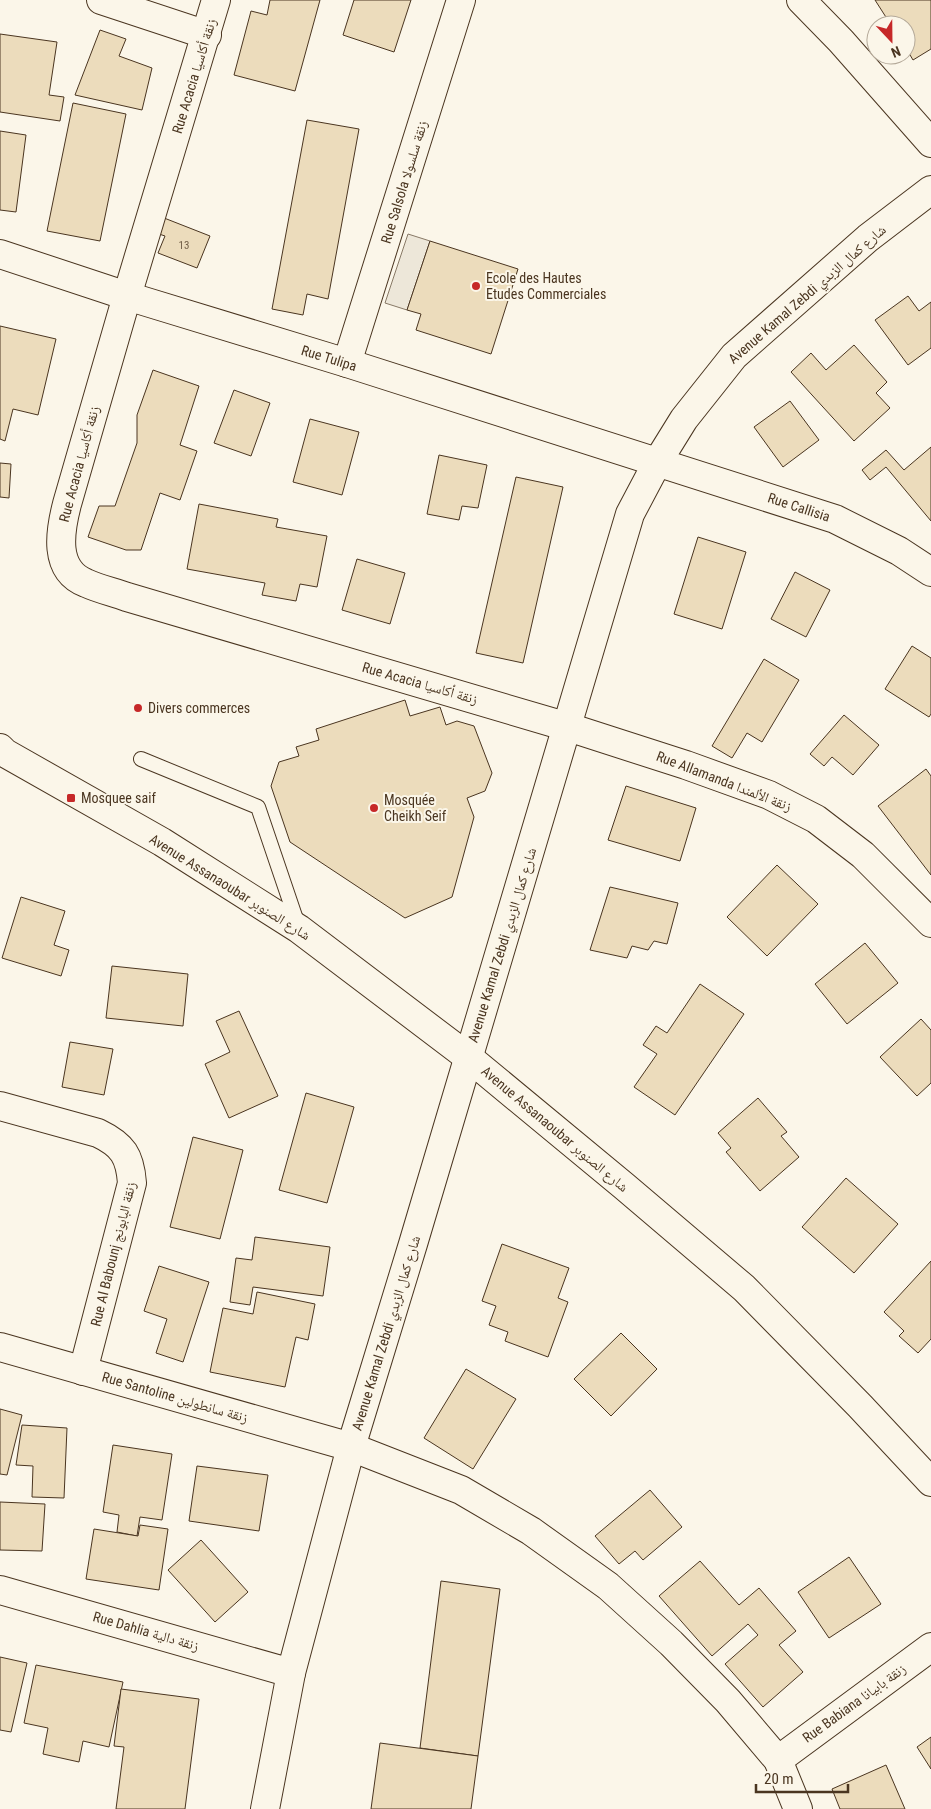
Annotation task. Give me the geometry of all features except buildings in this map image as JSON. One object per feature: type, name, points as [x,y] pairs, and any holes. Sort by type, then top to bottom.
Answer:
[{"type":"street","points":[[100,0],[207,35]]},
{"type":"street","name":"Rue Acacia زنقة أكاسيا","points":[[216,0],[127,296],[62,524],[61,542],[63,558],[70,572],[85,583],[568,727]]},
{"type":"street","name":"Rue Salsola زنقة سلسولا","points":[[347,364],[461,0]]},
{"type":"street","points":[[800,0],[841,41],[931,142]]},
{"type":"street","name":"Avenue Kamal Zebdi شارع كمال الزبدي","points":[[265,1809],[291,1673],[350,1447],[568,727],[630,514],[658,461],[684,419],[734,356],[868,238],[931,190]]},
{"type":"street","name":"Rue Tulipa","points":[[0,254],[127,296],[658,461]]},
{"type":"street","name":"Rue Callisia","points":[[658,461],[835,518],[899,551],[931,572]]},
{"type":"street","name":"Rue Allamanda زنقة الألمندا","points":[[568,727],[769,795],[816,819],[863,855],[931,923]]},
{"type":"street","name":"Avenue Assanaoubar شارع الصنوبر","points":[[2,751],[162,842],[299,929],[468,1057],[744,1288],[860,1406],[931,1482]]},
{"type":"street","name":"Rue Al Babounj زنقة البابونج","points":[[0,1106],[98,1133],[113,1140],[124,1152],[131,1167],[132,1183],[83,1371]]},
{"type":"street","name":"Rue Santoline زنقة سانطولين","points":[[0,1348],[350,1447],[461,1490],[531,1531],[608,1586],[671,1643],[728,1701],[778,1760],[798,1809]]},
{"type":"street","name":"Rue Dahlia زنقة دالية","points":[[0,1590],[291,1673]]},
{"type":"street","name":"Rue Babiana زنقة بابيانا","points":[[778,1760],[931,1647]]},
{"type":"lane","points":[[141,758],[258,807],[299,929]]},
{"type":"shaded area","points":[[408,234],[430,241],[407,310],[385,303]]},
{"type":"place","name":"Ecole des Hautes Etudes Commerciales","points":[[476,286]]},
{"type":"place","name":"Divers commerces","points":[[138,708]]},
{"type":"place","name":"Mosquee saif","points":[[71,798]]},
{"type":"place","name":"Mosquée Cheikh Seif","points":[[374,808]]}]
